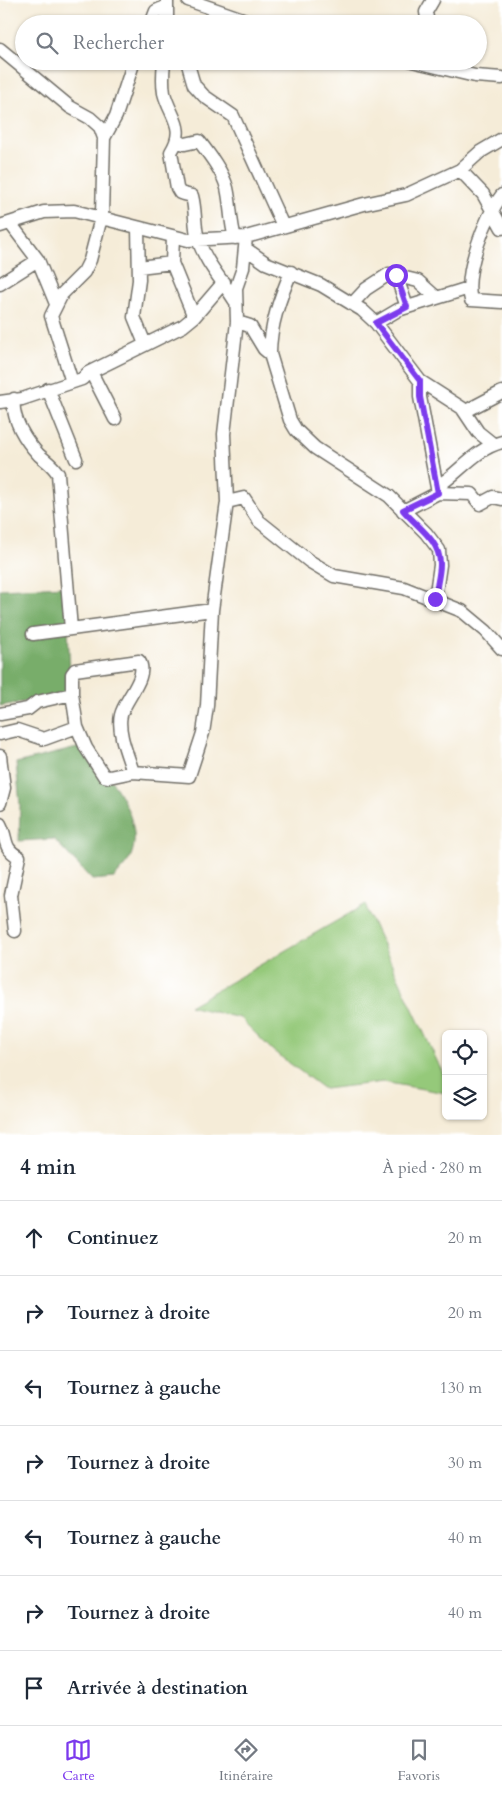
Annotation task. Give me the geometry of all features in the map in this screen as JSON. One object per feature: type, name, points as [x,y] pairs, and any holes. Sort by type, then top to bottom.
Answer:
[{"type":"street","points":[[188,0],[231,15]]},
{"type":"street","points":[[426,15],[426,12],[433,0]]},
{"type":"street","points":[[154,15],[156,11],[167,3]]},
{"type":"street","points":[[0,49],[15,61]]},
{"type":"street","points":[[25,70],[70,107],[90,118],[100,127],[104,138],[101,218],[90,260],[84,272],[62,294],[52,316],[52,322],[72,382]]},
{"type":"street","points":[[104,138],[116,116],[131,70]]},
{"type":"street","points":[[164,70],[164,92],[169,108],[179,127],[177,142],[170,152],[175,183],[180,193],[192,196],[196,209],[194,218],[198,240],[210,264],[238,305]]},
{"type":"street","points":[[190,70],[194,85],[204,96],[233,116],[283,226]]},
{"type":"street","points":[[454,70],[475,76],[502,78]]},
{"type":"street","points":[[56,304],[38,260],[5,224],[44,212],[74,211],[173,236],[198,240],[242,241],[283,226],[406,195],[460,170],[480,152],[502,139]]},
{"type":"street","points":[[177,142],[185,144],[199,141],[223,176],[227,189],[230,218],[242,241],[266,263],[321,285],[352,304],[376,323],[420,381],[466,411],[478,432],[498,443]]},
{"type":"street","points":[[460,170],[483,194],[502,228]]},
{"type":"street","points":[[502,195],[491,210],[476,253],[469,288],[471,300],[502,302]]},
{"type":"street","points":[[138,228],[139,267],[134,317],[146,344]]},
{"type":"street","points":[[173,236],[172,263],[194,317]]},
{"type":"street","points":[[133,772],[122,735],[120,716],[140,676],[140,662],[75,670],[72,674],[72,694],[77,727],[86,748],[104,776],[109,778],[133,772],[189,776],[203,733],[207,706],[212,610],[227,502],[224,434],[237,322],[236,288],[243,268],[242,241]]},
{"type":"street","points":[[0,284],[38,260]]},
{"type":"street","points":[[139,267],[172,263]]},
{"type":"street","points":[[291,272],[282,294],[270,337],[270,354],[290,420],[296,430],[334,462],[389,496],[426,533],[439,550],[440,566],[435,599]]},
{"type":"street","points":[[352,304],[379,279],[389,274],[418,281],[436,297]]},
{"type":"street","points":[[396,275],[407,307]]},
{"type":"street","points":[[4,400],[22,399],[48,389],[54,390],[82,379],[91,372],[170,334],[194,317],[224,282]]},
{"type":"street","points":[[376,323],[407,307],[469,288]]},
{"type":"street","points":[[237,322],[250,326],[264,349],[270,354]]},
{"type":"street","points":[[91,372],[115,419]]},
{"type":"street","points":[[420,381],[420,397],[438,489]]},
{"type":"street","points":[[48,389],[76,459]]},
{"type":"street","points":[[466,411],[502,392]]},
{"type":"street","points":[[4,400],[15,415],[24,436],[37,452],[54,467],[58,474],[71,629]]},
{"type":"street","points":[[403,510],[438,489],[477,453],[498,443]]},
{"type":"street","points":[[438,489],[472,494],[480,504],[493,498],[502,499]]},
{"type":"street","points":[[227,502],[244,498],[259,521],[309,561],[334,576],[404,588],[435,599],[462,611],[486,631],[502,649]]},
{"type":"street","points":[[33,634],[212,610]]},
{"type":"street","points":[[0,730],[1,714],[28,709],[37,702],[72,694]]},
{"type":"street","points":[[0,734],[17,730],[44,738],[77,727]]},
{"type":"street","points":[[0,756],[4,788],[0,803]]},
{"type":"street","points":[[0,824],[4,831],[4,842],[12,853],[19,857],[11,896],[15,931]]},
{"type":"green space","points":[[66,586],[71,694],[0,706],[0,589]]},
{"type":"green space","points":[[85,746],[123,799],[134,830],[134,846],[129,860],[114,878],[92,880],[54,839],[19,841],[20,805],[16,763]]},
{"type":"green space","points":[[366,904],[367,911],[442,1071],[442,1092],[383,1082],[324,1089],[272,1050],[240,1018],[189,1006]]},
{"type":"route","points":[[396,275],[407,307],[376,323],[420,381],[420,397],[438,493],[419,504],[403,510],[426,533],[439,550],[440,566],[435,599]]}]
